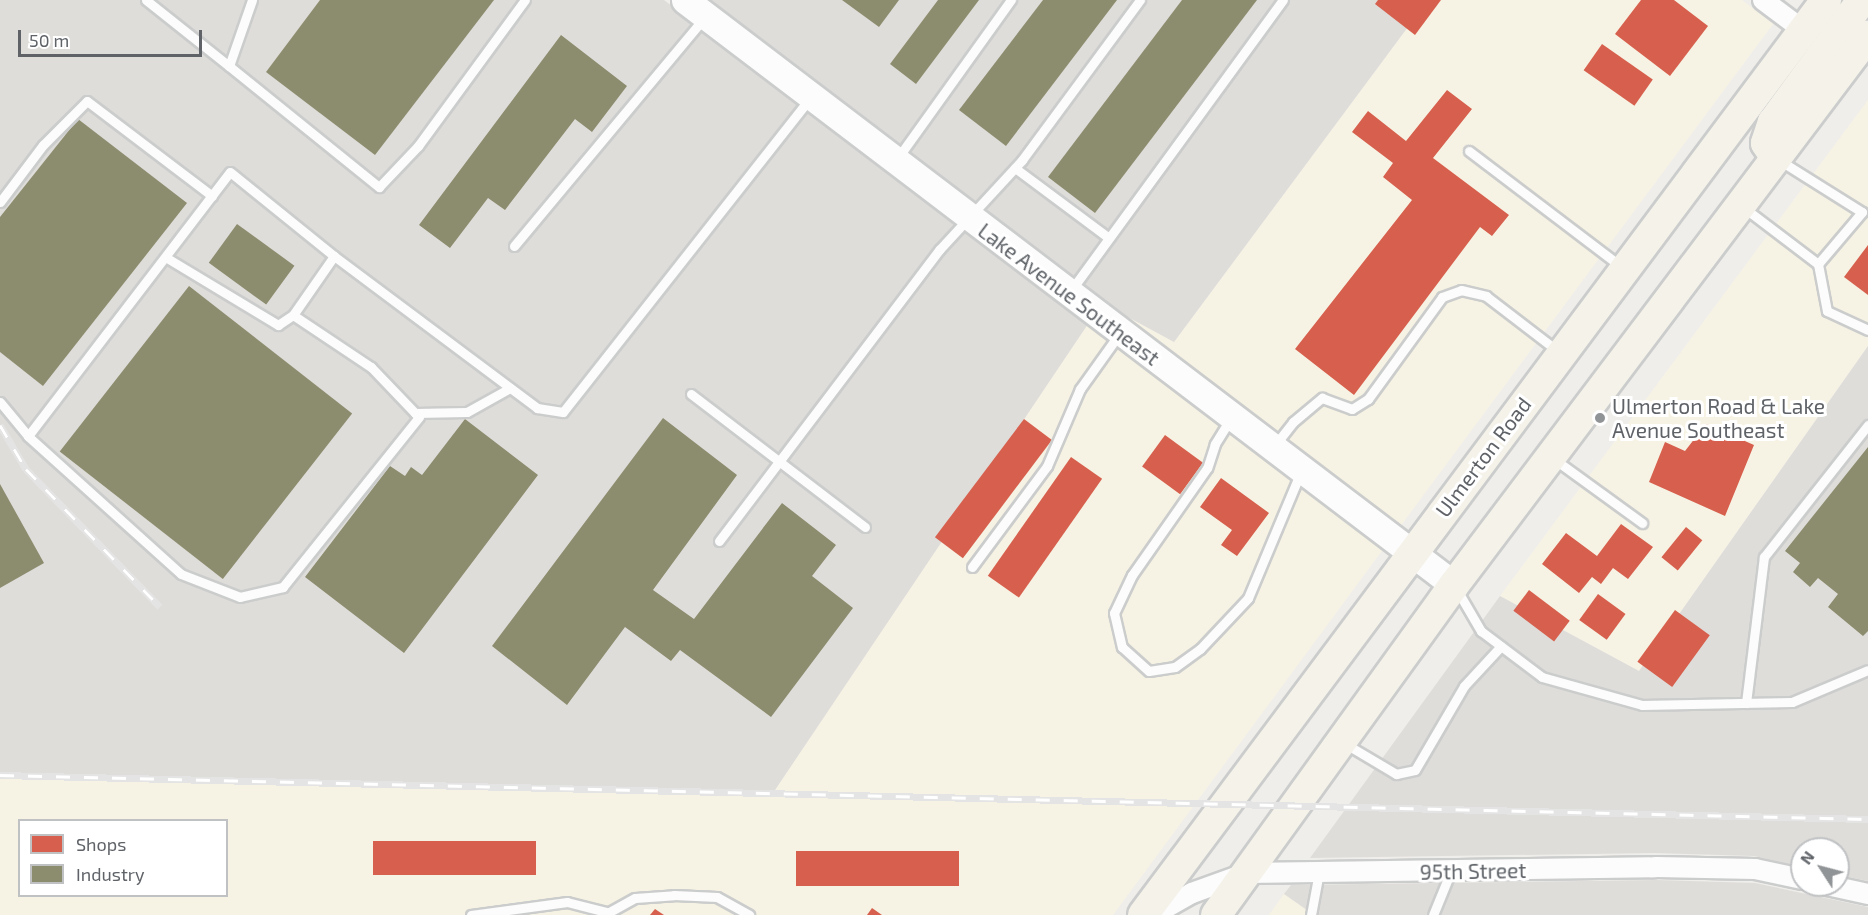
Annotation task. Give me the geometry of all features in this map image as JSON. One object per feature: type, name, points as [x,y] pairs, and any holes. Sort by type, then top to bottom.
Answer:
[{"type":"main road","name":"Ulmerton Road","points":[[1143,915],[1411,552],[1826,0]]},
{"type":"main road","points":[[1776,158],[1766,143],[1773,122],[1862,0]]},
{"type":"main road","points":[[1216,915],[1454,585],[1868,36]]},
{"type":"street","points":[[1763,0],[1803,30]]},
{"type":"street","name":"Lake Avenue Southeast","points":[[696,8],[1271,449],[1454,585]]},
{"type":"street","name":"95th Street","points":[[1153,915],[1192,893],[1247,873],[1733,869],[1790,877]]},
{"type":"street","points":[[1850,890],[1868,894]]},
{"type":"lane","points":[[146,0],[379,187],[418,146],[525,0]]},
{"type":"lane","points":[[229,66],[252,0]]},
{"type":"lane","points":[[895,161],[1011,0]]},
{"type":"lane","points":[[718,541],[940,249],[971,219],[1015,168],[1140,0]]},
{"type":"lane","points":[[1069,294],[1283,0]]},
{"type":"lane","points":[[514,246],[696,8]]},
{"type":"lane","points":[[28,436],[167,258],[230,172],[334,256],[537,408],[564,412],[811,96]]},
{"type":"lane","points":[[0,202],[43,145],[87,100],[213,196]]},
{"type":"lane","points":[[1468,151],[1625,269]]},
{"type":"lane","points":[[1776,158],[1865,209],[1818,264]]},
{"type":"lane","points":[[1015,168],[1109,238]]},
{"type":"lane","points":[[1741,206],[1818,264],[1827,310],[1868,330]]},
{"type":"lane","points":[[167,258],[278,325],[293,315],[334,256]]},
{"type":"lane","points":[[1271,449],[1293,422],[1322,398],[1352,409],[1368,399],[1442,297],[1461,290],[1486,296],[1561,354]]},
{"type":"lane","points":[[0,402],[28,436],[181,574],[240,597],[282,587],[419,417],[371,367],[293,315]]},
{"type":"lane","points":[[972,567],[1047,466],[1080,389],[1120,333]]},
{"type":"lane","points":[[416,413],[467,412],[510,388]]},
{"type":"lane","points":[[691,394],[865,527]]},
{"type":"lane","points":[[1231,418],[1215,444],[1208,468],[1132,575],[1114,613],[1122,647],[1149,671],[1175,667],[1200,650],[1248,598],[1301,471]]},
{"type":"lane","points":[[1746,703],[1764,557],[1868,425]]},
{"type":"lane","points":[[1551,457],[1642,523]]},
{"type":"lane","points":[[1454,585],[1481,631],[1542,677],[1642,705],[1792,702],[1868,670]]},
{"type":"lane","points":[[1342,742],[1396,774],[1414,770],[1464,686],[1501,646]]},
{"type":"lane","points":[[1311,915],[1320,872]]},
{"type":"lane","points":[[1433,915],[1451,872]]},
{"type":"lane","points":[[471,915],[567,902],[605,914],[635,898],[674,895],[717,897],[749,915]]},
{"type":"shaded area","points":[[0,0],[664,0],[1088,324],[771,796],[0,774]]},
{"type":"shaded area","points":[[706,0],[1428,0],[1174,342],[1102,303]]},
{"type":"shaded area","points":[[1428,0],[1742,0],[1773,24],[1399,528],[1102,303],[1174,342]]},
{"type":"shaded area","points":[[1868,100],[1868,346],[1639,671],[1500,596]]},
{"type":"shaded area","points":[[1088,324],[1384,548],[1113,915],[0,915],[0,774],[771,796]]},
{"type":"shaded area","points":[[1868,346],[1868,881],[1850,877],[1850,837],[1790,837],[1790,864],[1754,856],[1654,853],[1310,858],[1500,596],[1639,671]]},
{"type":"shaded area","points":[[1657,880],[1755,883],[1790,890],[1790,897],[1821,897],[1868,907],[1868,915],[1314,915],[1284,894],[1291,885]]},
{"type":"shaded area","points":[[1284,894],[1314,915],[1269,915]]},
{"type":"building: Shops","points":[[1378,0],[1441,0],[1415,35],[1375,4]]},
{"type":"building: Shops","points":[[1641,0],[1674,0],[1708,26],[1670,76],[1615,34]]},
{"type":"building: Shops","points":[[1602,44],[1653,80],[1634,106],[1584,70]]},
{"type":"building: Shops","points":[[1447,90],[1472,109],[1433,158],[1509,215],[1492,236],[1480,227],[1354,395],[1295,349],[1412,200],[1383,177],[1393,163],[1352,132],[1368,111],[1406,141]]},
{"type":"building: Shops","points":[[1868,245],[1868,295],[1844,277]]},
{"type":"building: Shops","points":[[1024,419],[1052,440],[963,558],[935,537]]},
{"type":"building: Shops","points":[[1706,424],[1754,445],[1725,516],[1649,482],[1665,442],[1685,451]]},
{"type":"building: Shops","points":[[1165,435],[1203,463],[1180,494],[1142,467]]},
{"type":"building: Shops","points":[[1071,457],[1102,479],[1019,598],[988,576]]},
{"type":"building: Shops","points":[[1221,478],[1269,513],[1237,556],[1221,545],[1232,530],[1200,507]]},
{"type":"building: Shops","points":[[1621,524],[1653,547],[1628,579],[1613,568],[1601,584],[1592,577],[1579,593],[1542,564],[1566,533],[1597,556]]},
{"type":"building: Shops","points":[[1686,527],[1702,540],[1678,571],[1661,557]]},
{"type":"building: Shops","points":[[1529,590],[1570,621],[1554,641],[1513,611]]},
{"type":"building: Shops","points":[[1598,594],[1626,614],[1607,640],[1579,620]]},
{"type":"building: Shops","points":[[1675,610],[1710,635],[1672,687],[1637,662]]},
{"type":"building: Shops","points":[[373,841],[536,841],[536,875],[373,875]]},
{"type":"building: Shops","points":[[796,851],[959,851],[959,886],[796,886]]},
{"type":"building: Shops","points":[[872,908],[882,915],[867,915]]},
{"type":"building: Shops","points":[[655,909],[664,915],[650,915]]},
{"type":"building: Industry","points":[[320,0],[494,0],[375,155],[266,72]]},
{"type":"building: Industry","points":[[842,0],[899,0],[879,27]]},
{"type":"building: Industry","points":[[938,0],[979,0],[916,84],[890,64]]},
{"type":"building: Industry","points":[[1043,0],[1117,0],[1006,146],[959,110]]},
{"type":"building: Industry","points":[[1182,0],[1257,0],[1095,213],[1048,177]]},
{"type":"building: Industry","points":[[561,35],[627,86],[592,132],[575,119],[505,210],[488,198],[450,248],[419,225]]},
{"type":"building: Industry","points":[[78,119],[187,203],[43,386],[0,352],[0,217]]},
{"type":"building: Industry","points":[[237,224],[294,266],[266,305],[209,263]]},
{"type":"building: Industry","points":[[189,286],[352,413],[223,579],[60,451]]},
{"type":"building: Industry","points":[[663,418],[737,475],[653,590],[694,619],[782,503],[836,545],[812,576],[853,608],[771,717],[680,650],[671,661],[625,627],[567,705],[492,646]]},
{"type":"building: Industry","points":[[465,419],[538,475],[404,653],[305,577],[390,466],[405,476],[411,467],[422,475]]},
{"type":"building: Industry","points":[[1868,447],[1868,631],[1863,636],[1828,607],[1838,594],[1818,578],[1810,587],[1793,572],[1800,563],[1785,551]]},
{"type":"building: Industry","points":[[0,484],[44,563],[0,588]]},
{"type":"railway","points":[[0,425],[26,469],[160,607]]},
{"type":"railway","points":[[0,775],[1868,819]]},
{"type":"place","name":"Ulmerton Road & Lake Avenue Southeast","points":[[1600,418]]}]
